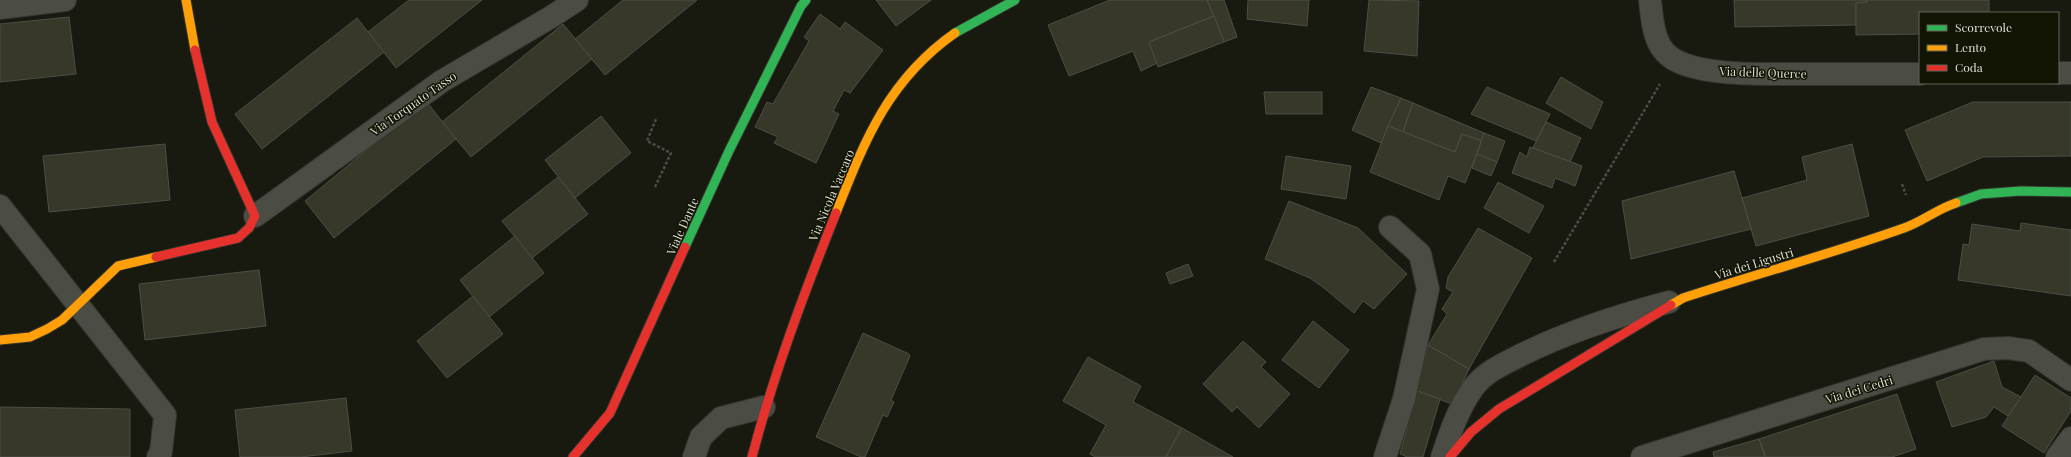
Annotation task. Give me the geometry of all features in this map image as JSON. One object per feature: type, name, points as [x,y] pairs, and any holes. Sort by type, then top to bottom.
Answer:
[{"type":"street","points":[[0,8],[65,0]]},
{"type":"street","points":[[186,0],[196,57],[212,122],[255,216]]},
{"type":"street","name":"Via Torquato Tasso","points":[[0,340],[30,337],[42,332],[62,320],[118,266],[238,238],[249,228],[255,216],[442,81],[551,17],[577,0]]},
{"type":"street","name":"Viale Dante","points":[[573,457],[610,413],[729,151],[801,6],[806,0]]},
{"type":"street","name":"Via Nicola Vaccaro","points":[[752,457],[764,407],[817,260],[852,173],[890,98],[927,54],[946,39],[966,25],[1015,0]]},
{"type":"street","name":"Via delle Querce","points":[[1650,0],[1652,25],[1661,45],[1668,56],[1682,64],[1712,70],[1747,73],[1919,74]]},
{"type":"street","points":[[2059,73],[2071,73]]},
{"type":"street","name":"Via dei Ligustri","points":[[1450,457],[1471,432],[1499,410],[1632,326],[1684,298],[1760,272],[1859,244],[1907,226],[1943,207],[1981,194],[2021,190],[2071,192]]},
{"type":"street","points":[[0,206],[165,415],[162,452],[158,457]]},
{"type":"street","points":[[1385,457],[1404,398],[1428,289],[1420,254],[1390,227]]},
{"type":"street","points":[[1442,457],[1457,413],[1473,387],[1486,374],[1531,349],[1570,332],[1616,316],[1684,298]]},
{"type":"street","name":"Via dei Cedri","points":[[1642,457],[1984,349],[2008,348],[2029,351],[2071,380]]},
{"type":"street","points":[[694,457],[701,437],[721,418],[764,407]]},
{"type":"street","points":[[2058,457],[2071,438]]},
{"type":"path","points":[[1554,262],[1661,82]]},
{"type":"path","points":[[655,187],[671,153],[647,141],[656,120]]},
{"type":"building","points":[[409,0],[482,0],[396,68],[368,32]]},
{"type":"building","points":[[623,0],[697,0],[605,75],[575,39]]},
{"type":"building","points":[[876,0],[931,0],[896,26]]},
{"type":"building","points":[[1110,0],[1207,0],[1214,16],[1149,42],[1157,63],[1141,71],[1133,51],[1069,76],[1048,25]]},
{"type":"building","points":[[1207,0],[1224,0],[1237,37],[1224,42]]},
{"type":"building","points":[[1248,0],[1309,0],[1307,26],[1247,19]]},
{"type":"building","points":[[1369,0],[1419,1],[1417,56],[1364,51]]},
{"type":"building","points":[[1734,0],[1867,0],[1867,2],[1856,3],[1856,25],[1735,27]]},
{"type":"building","points":[[1867,0],[1989,0],[1989,12],[1919,12],[1919,34],[1856,35],[1856,3],[1867,2]]},
{"type":"building","points":[[820,14],[840,29],[845,22],[883,50],[850,93],[844,90],[833,111],[839,114],[816,163],[774,143],[778,137],[755,127],[767,102],[773,104],[809,41],[804,37]]},
{"type":"building","points":[[1214,16],[1224,42],[1158,67],[1149,42]]},
{"type":"building","points":[[69,17],[76,74],[0,82],[0,24]]},
{"type":"building","points":[[357,18],[384,52],[262,149],[235,114]]},
{"type":"building","points":[[563,24],[592,59],[471,157],[442,122]]},
{"type":"building","points":[[1561,77],[1603,102],[1591,129],[1546,103]]},
{"type":"building","points":[[1371,87],[1401,98],[1381,143],[1352,130]]},
{"type":"building","points":[[1487,87],[1550,114],[1536,141],[1471,114]]},
{"type":"building","points":[[1264,92],[1322,92],[1322,114],[1266,114]]},
{"type":"building","points":[[1401,98],[1413,103],[1403,132],[1388,126]]},
{"type":"building","points":[[426,101],[456,139],[334,238],[305,201]]},
{"type":"building","points":[[1973,102],[2071,102],[2071,156],[1983,157],[1927,181],[1905,130]]},
{"type":"building","points":[[1413,103],[1484,133],[1482,141],[1462,134],[1455,152],[1403,132]]},
{"type":"building","points":[[601,116],[631,153],[575,198],[545,160]]},
{"type":"building","points":[[1546,122],[1581,138],[1570,162],[1533,148]]},
{"type":"building","points":[[1388,126],[1455,152],[1462,134],[1482,141],[1465,183],[1448,176],[1439,200],[1370,172]]},
{"type":"building","points":[[1484,133],[1505,141],[1497,162],[1477,154]]},
{"type":"building","points":[[165,144],[170,200],[49,212],[43,156]]},
{"type":"building","points":[[1852,144],[1869,216],[1756,246],[1742,198],[1807,180],[1802,157]]},
{"type":"building","points":[[1530,147],[1582,166],[1575,186],[1555,178],[1552,188],[1512,173],[1520,152],[1527,157]]},
{"type":"building","points":[[1477,154],[1497,162],[1491,176],[1472,168]]},
{"type":"building","points":[[1286,156],[1351,166],[1346,199],[1281,189]]},
{"type":"building","points":[[1734,171],[1751,229],[1631,259],[1622,201]]},
{"type":"building","points":[[558,177],[588,214],[532,258],[502,221]]},
{"type":"building","points":[[1498,182],[1544,206],[1529,233],[1484,208]]},
{"type":"building","points":[[1289,201],[1358,228],[1407,274],[1374,309],[1363,301],[1354,313],[1310,278],[1265,259]]},
{"type":"building","points":[[2021,223],[2071,230],[2071,296],[1958,280],[1963,244],[1969,245],[1972,224],[2020,231]]},
{"type":"building","points":[[1478,228],[1532,258],[1469,369],[1428,345],[1447,314],[1442,309],[1453,292],[1446,288],[1448,277]]},
{"type":"building","points":[[515,236],[544,273],[489,317],[460,280]]},
{"type":"building","points":[[1188,264],[1193,276],[1170,284],[1166,273]]},
{"type":"building","points":[[259,270],[266,326],[145,340],[139,284]]},
{"type":"building","points":[[473,296],[503,334],[447,378],[417,341]]},
{"type":"building","points":[[1313,321],[1349,350],[1319,388],[1282,360]]},
{"type":"building","points":[[863,333],[909,354],[910,356],[891,400],[894,402],[887,417],[883,415],[865,457],[861,457],[816,437]]},
{"type":"building","points":[[1243,341],[1266,362],[1261,367],[1290,394],[1259,428],[1237,407],[1232,412],[1203,384]]},
{"type":"building","points":[[1428,345],[1469,369],[1452,404],[1417,391]]},
{"type":"building","points":[[1088,357],[1141,386],[1133,402],[1182,428],[1166,457],[1095,457],[1090,454],[1106,425],[1063,401]]},
{"type":"building","points":[[1994,361],[2002,387],[2021,397],[2008,416],[1994,407],[1986,417],[1952,427],[1936,382]]},
{"type":"building","points":[[2035,375],[2071,398],[2071,411],[2044,453],[2002,426]]},
{"type":"building","points":[[1417,391],[1440,399],[1423,457],[1407,457],[1400,454]]},
{"type":"building","points":[[1897,394],[1916,449],[1892,457],[1766,457],[1759,439]]},
{"type":"building","points":[[346,398],[352,451],[301,457],[240,457],[235,410]]},
{"type":"building","points":[[0,407],[130,409],[130,457],[0,457]]},
{"type":"building","points":[[1182,428],[1233,457],[1166,457]]},
{"type":"building","points":[[1759,439],[1765,457],[1714,457],[1713,452]]},
{"type":"traffic: fast","points":[[685,247],[729,151],[801,6],[806,0]]},
{"type":"traffic: fast","points":[[955,33],[1015,0]]},
{"type":"traffic: fast","points":[[1956,203],[1981,194],[2021,191],[2071,192]]},
{"type":"traffic: slow","points":[[186,0],[195,50]]},
{"type":"traffic: slow","points":[[836,213],[857,161],[881,113],[912,71],[932,51],[955,33]]},
{"type":"traffic: slow","points":[[1671,305],[1683,298],[1849,247],[1904,228],[1956,203]]},
{"type":"traffic: slow","points":[[0,340],[30,337],[47,329],[62,320],[118,266],[156,257]]},
{"type":"traffic: jam","points":[[156,257],[238,238],[249,228],[255,216],[212,122],[195,50]]},
{"type":"traffic: jam","points":[[752,457],[790,334],[836,213]]},
{"type":"traffic: jam","points":[[573,457],[610,413],[685,247]]},
{"type":"traffic: jam","points":[[1450,457],[1471,432],[1499,409],[1671,305]]}]
